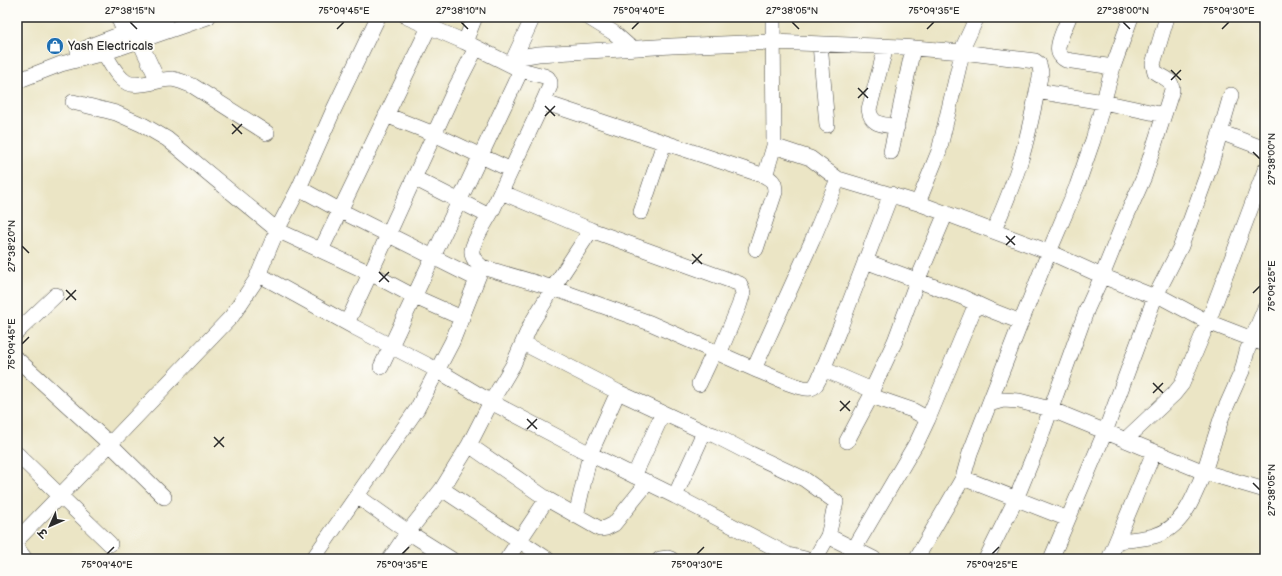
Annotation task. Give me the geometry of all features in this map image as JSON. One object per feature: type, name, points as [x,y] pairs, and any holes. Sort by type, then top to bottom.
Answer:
[{"type":"street","points":[[118,17],[125,33]]},
{"type":"street","points":[[61,64],[72,55],[82,50],[166,17]]},
{"type":"street","points":[[17,81],[61,64],[104,52],[208,17]]},
{"type":"street","points":[[17,540],[61,496],[232,316],[246,296],[258,274],[277,230],[299,188],[334,109],[378,17]]},
{"type":"street","points":[[314,559],[417,409],[452,342],[480,273],[473,257],[472,250],[501,192],[550,86],[548,78],[544,76],[407,17]]},
{"type":"street","points":[[347,323],[454,91],[470,45],[475,17]]},
{"type":"street","points":[[381,367],[482,156],[533,17]]},
{"type":"street","points":[[588,17],[614,33],[632,48]]},
{"type":"street","points":[[765,176],[774,146],[773,17]]},
{"type":"street","points":[[918,202],[939,151],[962,52],[976,17]]},
{"type":"street","points":[[1069,17],[1060,40],[1058,50],[1060,56],[1066,60],[1113,67]]},
{"type":"street","points":[[916,559],[963,478],[970,453],[1021,322],[1077,186],[1093,140],[1113,67],[1131,17]]},
{"type":"street","points":[[986,559],[1016,499],[1036,450],[1087,309],[1144,177],[1172,90],[1172,85],[1168,79],[1155,72],[1153,64],[1167,17]]},
{"type":"street","points":[[321,250],[429,27]]},
{"type":"street","points":[[139,40],[158,81]]},
{"type":"street","points":[[515,64],[538,54],[772,42],[913,48],[1036,61],[1041,68],[1021,158],[1009,194],[994,230]]},
{"type":"street","points":[[820,44],[827,125]]},
{"type":"street","points":[[886,47],[870,109],[870,115],[872,120],[876,123],[897,127]]},
{"type":"street","points":[[891,152],[913,48]]},
{"type":"street","points":[[104,52],[120,76],[131,85],[136,86],[172,79],[182,81],[193,86],[267,133]]},
{"type":"street","points":[[1037,91],[1103,102],[1164,115]]},
{"type":"street","points":[[1051,559],[1105,432],[1155,297],[1182,246],[1211,164],[1231,95]]},
{"type":"street","points":[[73,102],[116,113],[143,125],[167,139],[277,230],[370,273],[415,297],[462,318]]},
{"type":"street","points":[[543,102],[771,179],[775,185],[776,192],[756,249]]},
{"type":"street","points":[[386,115],[434,134],[511,170]]},
{"type":"street","points":[[1220,132],[1265,149]]},
{"type":"street","points":[[641,212],[664,143]]},
{"type":"street","points":[[774,146],[810,158],[838,178],[918,202],[994,230],[1049,252],[1102,276],[1155,297],[1163,298],[1208,322],[1259,342]]},
{"type":"street","points":[[1125,440],[1174,394],[1182,384],[1208,322],[1265,170]]},
{"type":"street","points":[[414,178],[489,216]]},
{"type":"street","points":[[754,370],[812,241],[838,178]]},
{"type":"street","points":[[299,188],[340,211],[433,258],[480,273],[553,288],[650,323],[754,370],[810,389],[814,387],[823,369],[891,194]]},
{"type":"street","points":[[501,192],[591,230],[740,284],[743,293],[739,306],[717,353],[699,384]]},
{"type":"street","points":[[847,441],[872,393],[895,341],[917,281],[946,213]]},
{"type":"street","points":[[390,559],[408,532],[442,489],[469,445],[491,402],[513,365],[531,324],[591,230]]},
{"type":"street","points":[[865,260],[962,297],[1021,322]]},
{"type":"street","points":[[258,274],[437,370],[491,402],[590,454],[648,482],[788,555],[805,559]]},
{"type":"street","points":[[17,332],[56,295]]},
{"type":"street","points":[[854,549],[918,440],[976,304]]},
{"type":"street","points":[[1117,541],[1155,535],[1171,527],[1182,516],[1192,500],[1204,472],[1222,416],[1242,371],[1247,351],[1259,342],[1265,308]]},
{"type":"street","points":[[523,343],[618,392],[704,432],[714,435],[804,479],[836,502],[828,536],[815,559]]},
{"type":"street","points":[[17,359],[110,444],[164,497]]},
{"type":"street","points":[[823,369],[928,418]]},
{"type":"street","points":[[576,516],[590,454],[618,392]]},
{"type":"street","points":[[990,404],[1003,400],[1019,401],[1050,408],[1204,472],[1265,490]]},
{"type":"street","points":[[634,476],[663,413]]},
{"type":"street","points":[[675,496],[704,432]]},
{"type":"street","points":[[469,445],[547,499],[600,529],[614,524],[648,482]]},
{"type":"street","points":[[1109,559],[1154,452]]},
{"type":"street","points":[[17,454],[110,544]]},
{"type":"street","points":[[963,478],[1068,519]]},
{"type":"street","points":[[442,489],[547,559]]},
{"type":"street","points":[[356,496],[408,532],[451,559]]},
{"type":"street","points":[[506,559],[547,499]]},
{"type":"street","points":[[828,536],[874,559]]},
{"type":"street","points":[[17,548],[26,559]]},
{"type":"street","points":[[660,559],[671,559]]},
{"type":"place","name":"Yash Electricals","points":[[55,46]]}]
